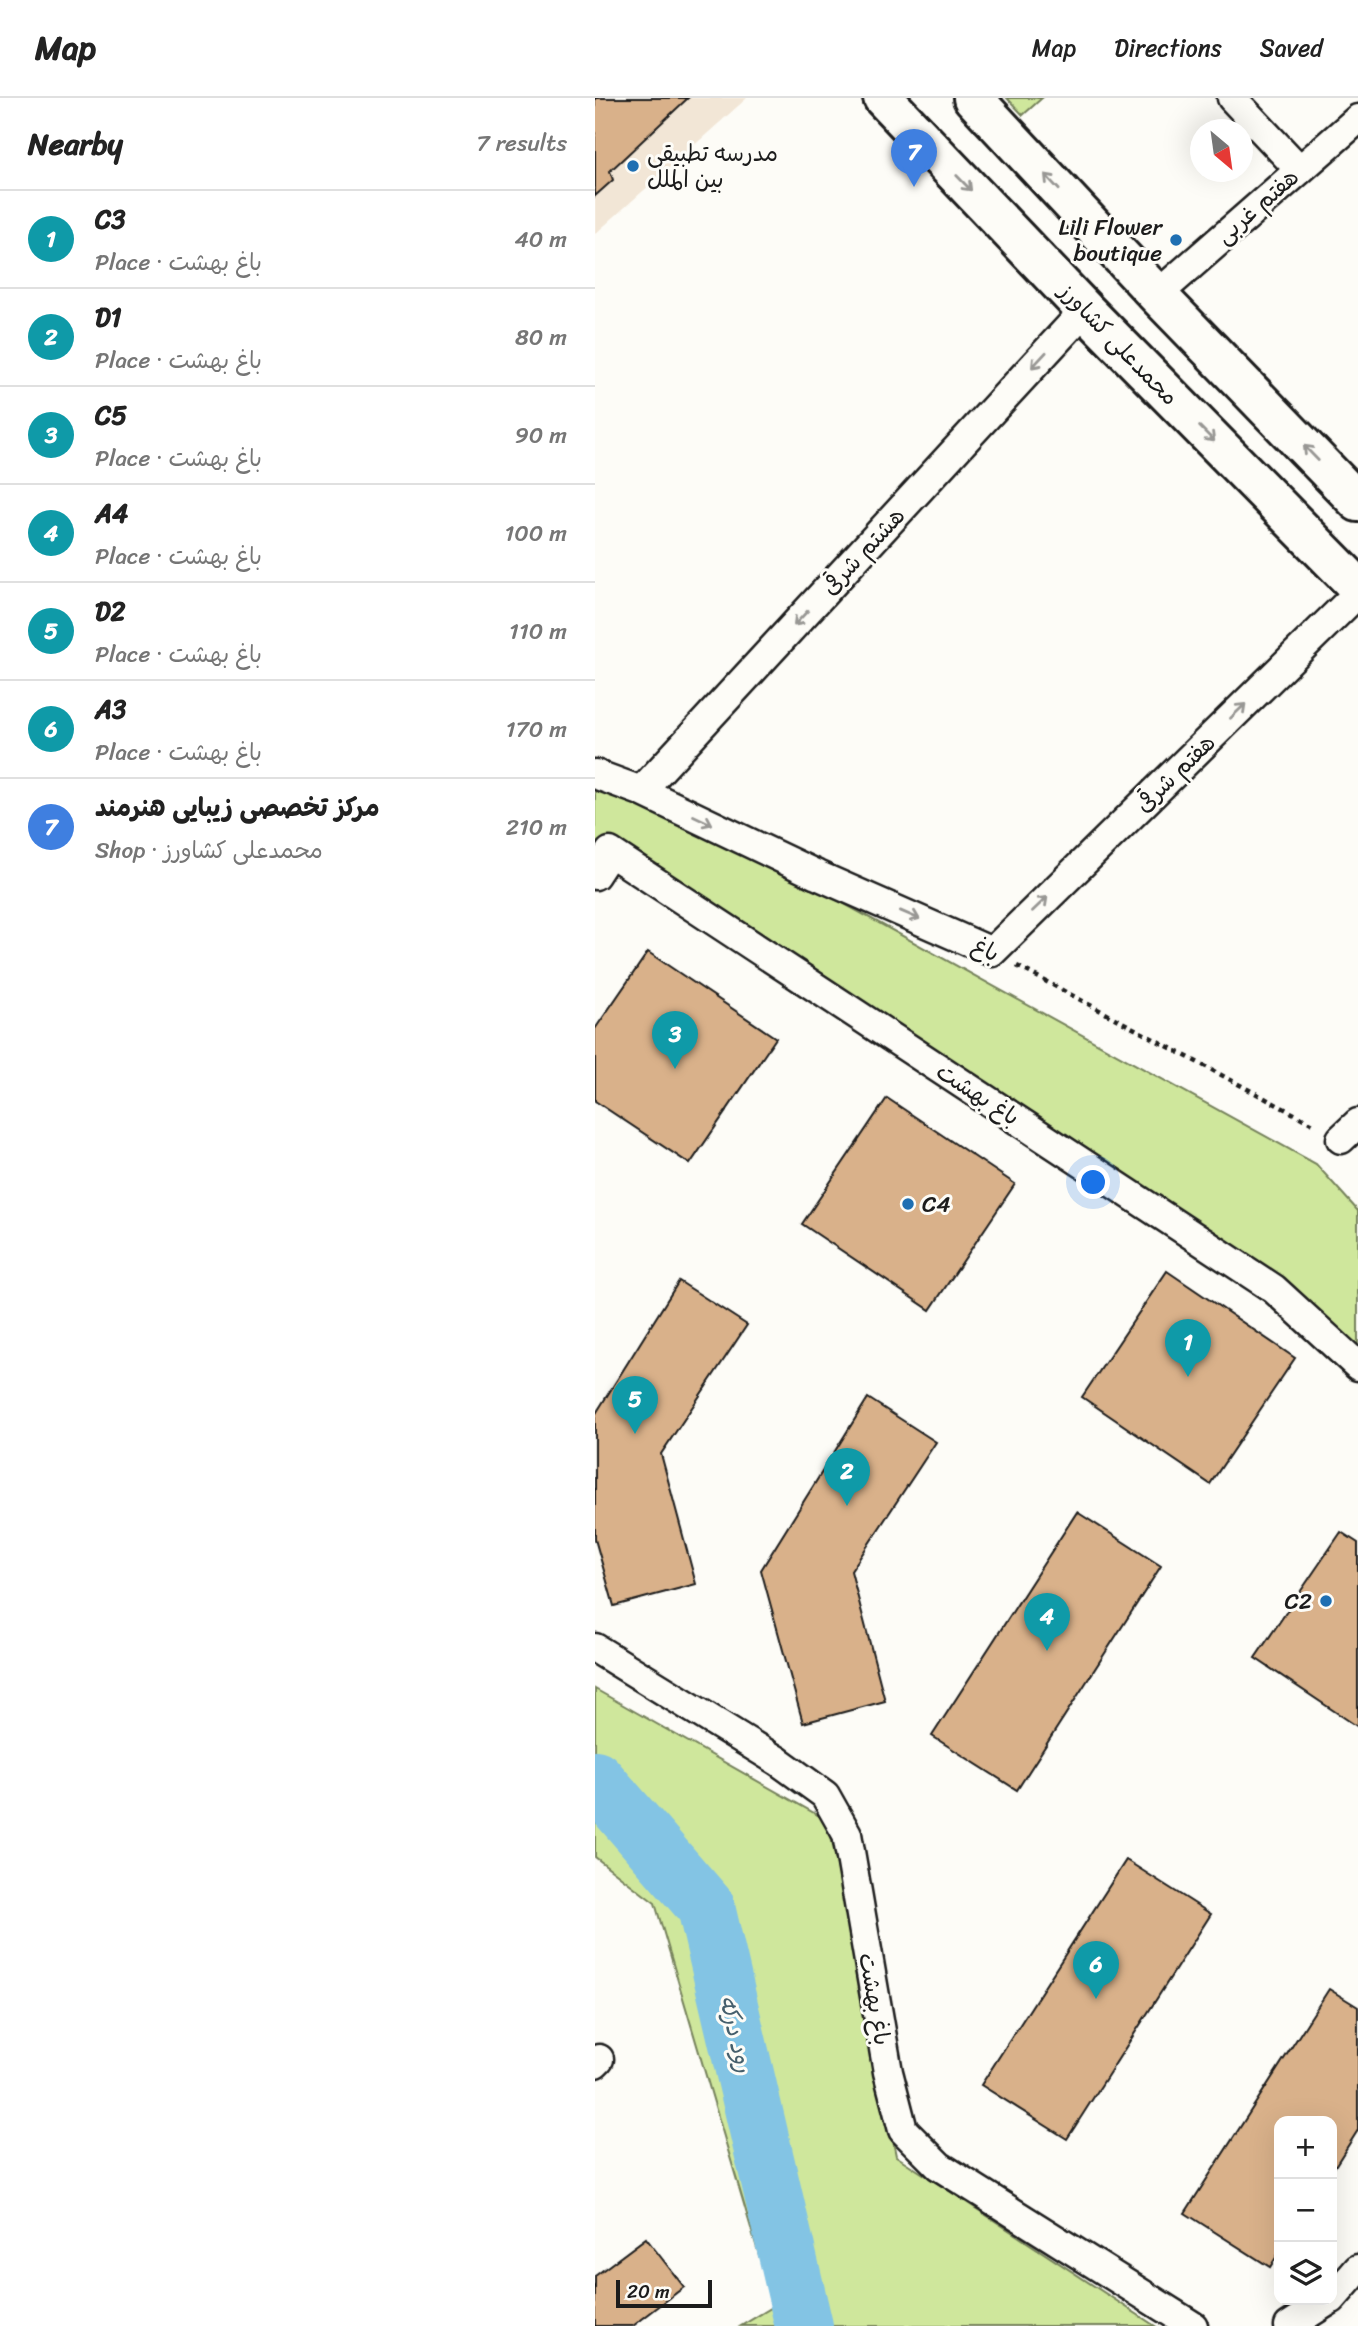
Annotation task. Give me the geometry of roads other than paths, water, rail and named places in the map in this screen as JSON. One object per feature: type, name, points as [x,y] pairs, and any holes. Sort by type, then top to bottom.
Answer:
[{"type":"main road","name":"محمدعلی کشاورز","points":[[883,98],[1085,310],[1358,587]]},
{"type":"main road","points":[[973,98],[1157,295],[1358,502]]},
{"type":"street","points":[[1232,98],[1299,169]]},
{"type":"street","name":"هفتم غربی","points":[[1157,295],[1358,119]]},
{"type":"street","name":"هشتم شرقی","points":[[641,791],[1085,310]]},
{"type":"street","name":"هفتم شرقی","points":[[992,952],[1358,593]]},
{"type":"street","name":"باغ","points":[[595,774],[641,791],[817,875],[992,952]]},
{"type":"street","name":"باغ بهشت","points":[[595,875],[610,852],[1273,1289],[1358,1366]]},
{"type":"street","name":"باغ بهشت","points":[[595,1648],[778,1761],[825,1795],[847,1835],[888,2072],[903,2130],[939,2166],[1193,2326]]},
{"type":"street","points":[[1337,2292],[1358,2269]]},
{"type":"street","points":[[1289,2326],[1322,2305]]},
{"type":"waterway","name":"رود درکه","points":[[595,1779],[706,1907],[804,2326]]},
{"type":"place","name":"مدرسه تطبیقی بین الملل","points":[[633,166]]},
{"type":"place","name":"مرکز تخصصی زیبایی هنرمند","points":[[914,187]]},
{"type":"place","name":"Lili Flower boutique","points":[[1176,240]]},
{"type":"place","name":"C5","points":[[675,1069]]},
{"type":"place","name":"C4","points":[[908,1204]]},
{"type":"place","name":"C3","points":[[1188,1377]]},
{"type":"place","name":"D2","points":[[635,1434]]},
{"type":"place","name":"D1","points":[[847,1506]]},
{"type":"place","name":"C2","points":[[1326,1601]]},
{"type":"place","name":"A4","points":[[1047,1651]]},
{"type":"place","name":"A3","points":[[1096,1999]]}]
